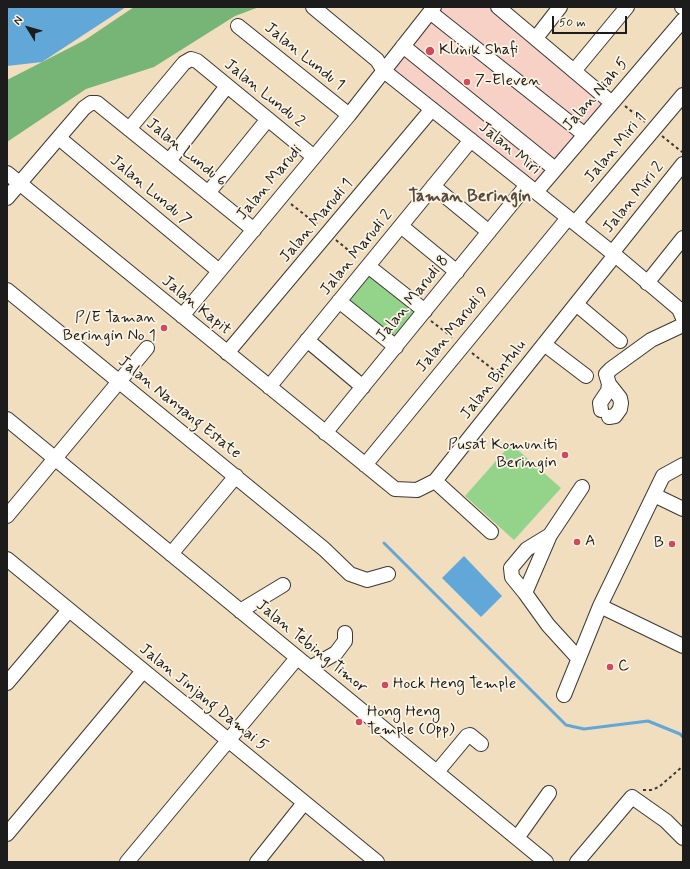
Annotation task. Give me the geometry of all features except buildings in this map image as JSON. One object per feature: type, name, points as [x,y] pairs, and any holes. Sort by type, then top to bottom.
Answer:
[{"type":"street","name":"Jalan Miri","points":[[313,7],[377,60],[384,71],[571,220],[682,311]]},
{"type":"street","points":[[498,7],[612,103]]},
{"type":"street","points":[[536,38],[560,7]]},
{"type":"street","points":[[574,71],[627,7]]},
{"type":"street","name":"Jalan Marudi","points":[[182,316],[349,115],[432,9]]},
{"type":"street","points":[[432,9],[585,135]]},
{"type":"street","name":"Jalan Niah 5","points":[[531,189],[555,169],[683,20]]},
{"type":"street","name":"Jalan Lundu 1","points":[[238,26],[349,115]]},
{"type":"street","name":"Jalan Miri","points":[[403,46],[555,169]]},
{"type":"street","name":"Jalan Lundu 2","points":[[129,129],[184,63],[191,59],[197,61],[314,157]]},
{"type":"street","points":[[169,161],[227,86]]},
{"type":"street","name":"Jalan Miri 1","points":[[571,220],[683,95]]},
{"type":"street","name":"Jalan Lundu 6","points":[[59,138],[84,108],[91,103],[97,103],[254,230]]},
{"type":"street","name":"Jalan Marudi 1","points":[[227,354],[432,109]]},
{"type":"street","points":[[208,193],[268,119]]},
{"type":"street","points":[[7,198],[59,138]]},
{"type":"street","name":"Jalan Lundu 7","points":[[59,138],[219,271]]},
{"type":"street","name":"Jalan Marudi 2","points":[[269,387],[471,140]]},
{"type":"street","name":"Jalan Miri 2","points":[[613,254],[683,164]]},
{"type":"street","name":"Jalan Kapit","points":[[7,173],[227,354],[365,465]]},
{"type":"street","points":[[433,186],[489,232]]},
{"type":"street","name":"Jalan Marudi 8","points":[[325,433],[396,348],[489,232],[531,189]]},
{"type":"street","name":"Jalan Marudi 9","points":[[365,465],[571,220]]},
{"type":"street","points":[[401,226],[457,272]]},
{"type":"street","points":[[647,283],[683,238]]},
{"type":"street","name":"Jalan Bintulu","points":[[365,465],[395,489],[417,490],[435,481],[576,304],[613,254]]},
{"type":"street","points":[[368,266],[425,311]]},
{"type":"street","name":"Jalan Nanyang Estate","points":[[7,290],[236,476],[330,554],[338,564],[350,574],[367,580],[388,574]]},
{"type":"street","points":[[339,301],[396,348]]},
{"type":"street","points":[[576,304],[620,341]]},
{"type":"street","points":[[609,384],[608,391],[600,403],[605,413],[615,416],[620,409],[620,398],[609,384],[606,374],[651,340],[683,325]]},
{"type":"street","points":[[307,340],[363,387]]},
{"type":"street","points":[[544,344],[586,376]]},
{"type":"street","points":[[7,516],[146,348]]},
{"type":"street","name":"Jalan Tebing Timor","points":[[7,419],[546,862]]},
{"type":"street","points":[[564,695],[600,606],[663,476],[683,465]]},
{"type":"street","points":[[172,554],[236,476]]},
{"type":"street","points":[[435,481],[491,532]]},
{"type":"street","points":[[525,592],[550,535],[582,487]]},
{"type":"street","points":[[654,495],[683,508]]},
{"type":"street","points":[[550,535],[527,549],[511,568],[512,578],[525,592],[548,625],[578,658]]},
{"type":"street","name":"Jalan Jinjang Damai 5","points":[[7,559],[377,862]]},
{"type":"street","points":[[240,610],[283,585]]},
{"type":"street","points":[[600,606],[683,646]]},
{"type":"street","points":[[7,683],[69,610]]},
{"type":"street","points":[[310,668],[336,654],[345,641],[345,633]]},
{"type":"street","points":[[127,862],[297,658]]},
{"type":"street","points":[[7,834],[143,671]]},
{"type":"street","points":[[437,772],[467,736],[470,735],[481,744]]},
{"type":"street","points":[[517,838],[549,792]]},
{"type":"street","points":[[577,862],[632,797],[666,821],[683,838]]},
{"type":"street","points":[[256,862],[304,803]]},
{"type":"path","points":[[632,797],[641,790],[651,790],[659,787],[683,766]]},
{"type":"shaded area","points":[[440,7],[490,7],[604,101],[534,186],[389,71]]},
{"type":"green space","points":[[134,7],[259,7],[235,16],[154,67],[86,89],[7,142],[7,80],[85,40]]},
{"type":"green space","points":[[370,273],[418,313],[395,340],[348,300]]},
{"type":"green space","points":[[511,444],[561,488],[514,540],[465,496]]},
{"type":"water","points":[[7,7],[126,7],[42,62],[7,66]]},
{"type":"water","points":[[464,556],[502,596],[481,617],[442,578]]},
{"type":"waterway","points":[[384,543],[566,725],[584,729],[648,721],[680,734],[683,737]]},
{"type":"place","name":"Klinik Shafi","points":[[430,51]]},
{"type":"place","name":"7-Eleven","points":[[467,82]]},
{"type":"place","name":"P/E Taman Beringin No 1","points":[[164,328]]},
{"type":"place","name":"Pusat Komuniti Beringin","points":[[565,455]]},
{"type":"place","name":"A","points":[[577,542]]},
{"type":"place","name":"B","points":[[672,544]]},
{"type":"place","name":"C","points":[[610,667]]},
{"type":"place","name":"Hock Heng Temple","points":[[385,685]]},
{"type":"place","name":"Hong Heng Temple (Opp)","points":[[359,722]]},
{"type":"district","name":"Taman Beringin","points":[[470,197]]}]
